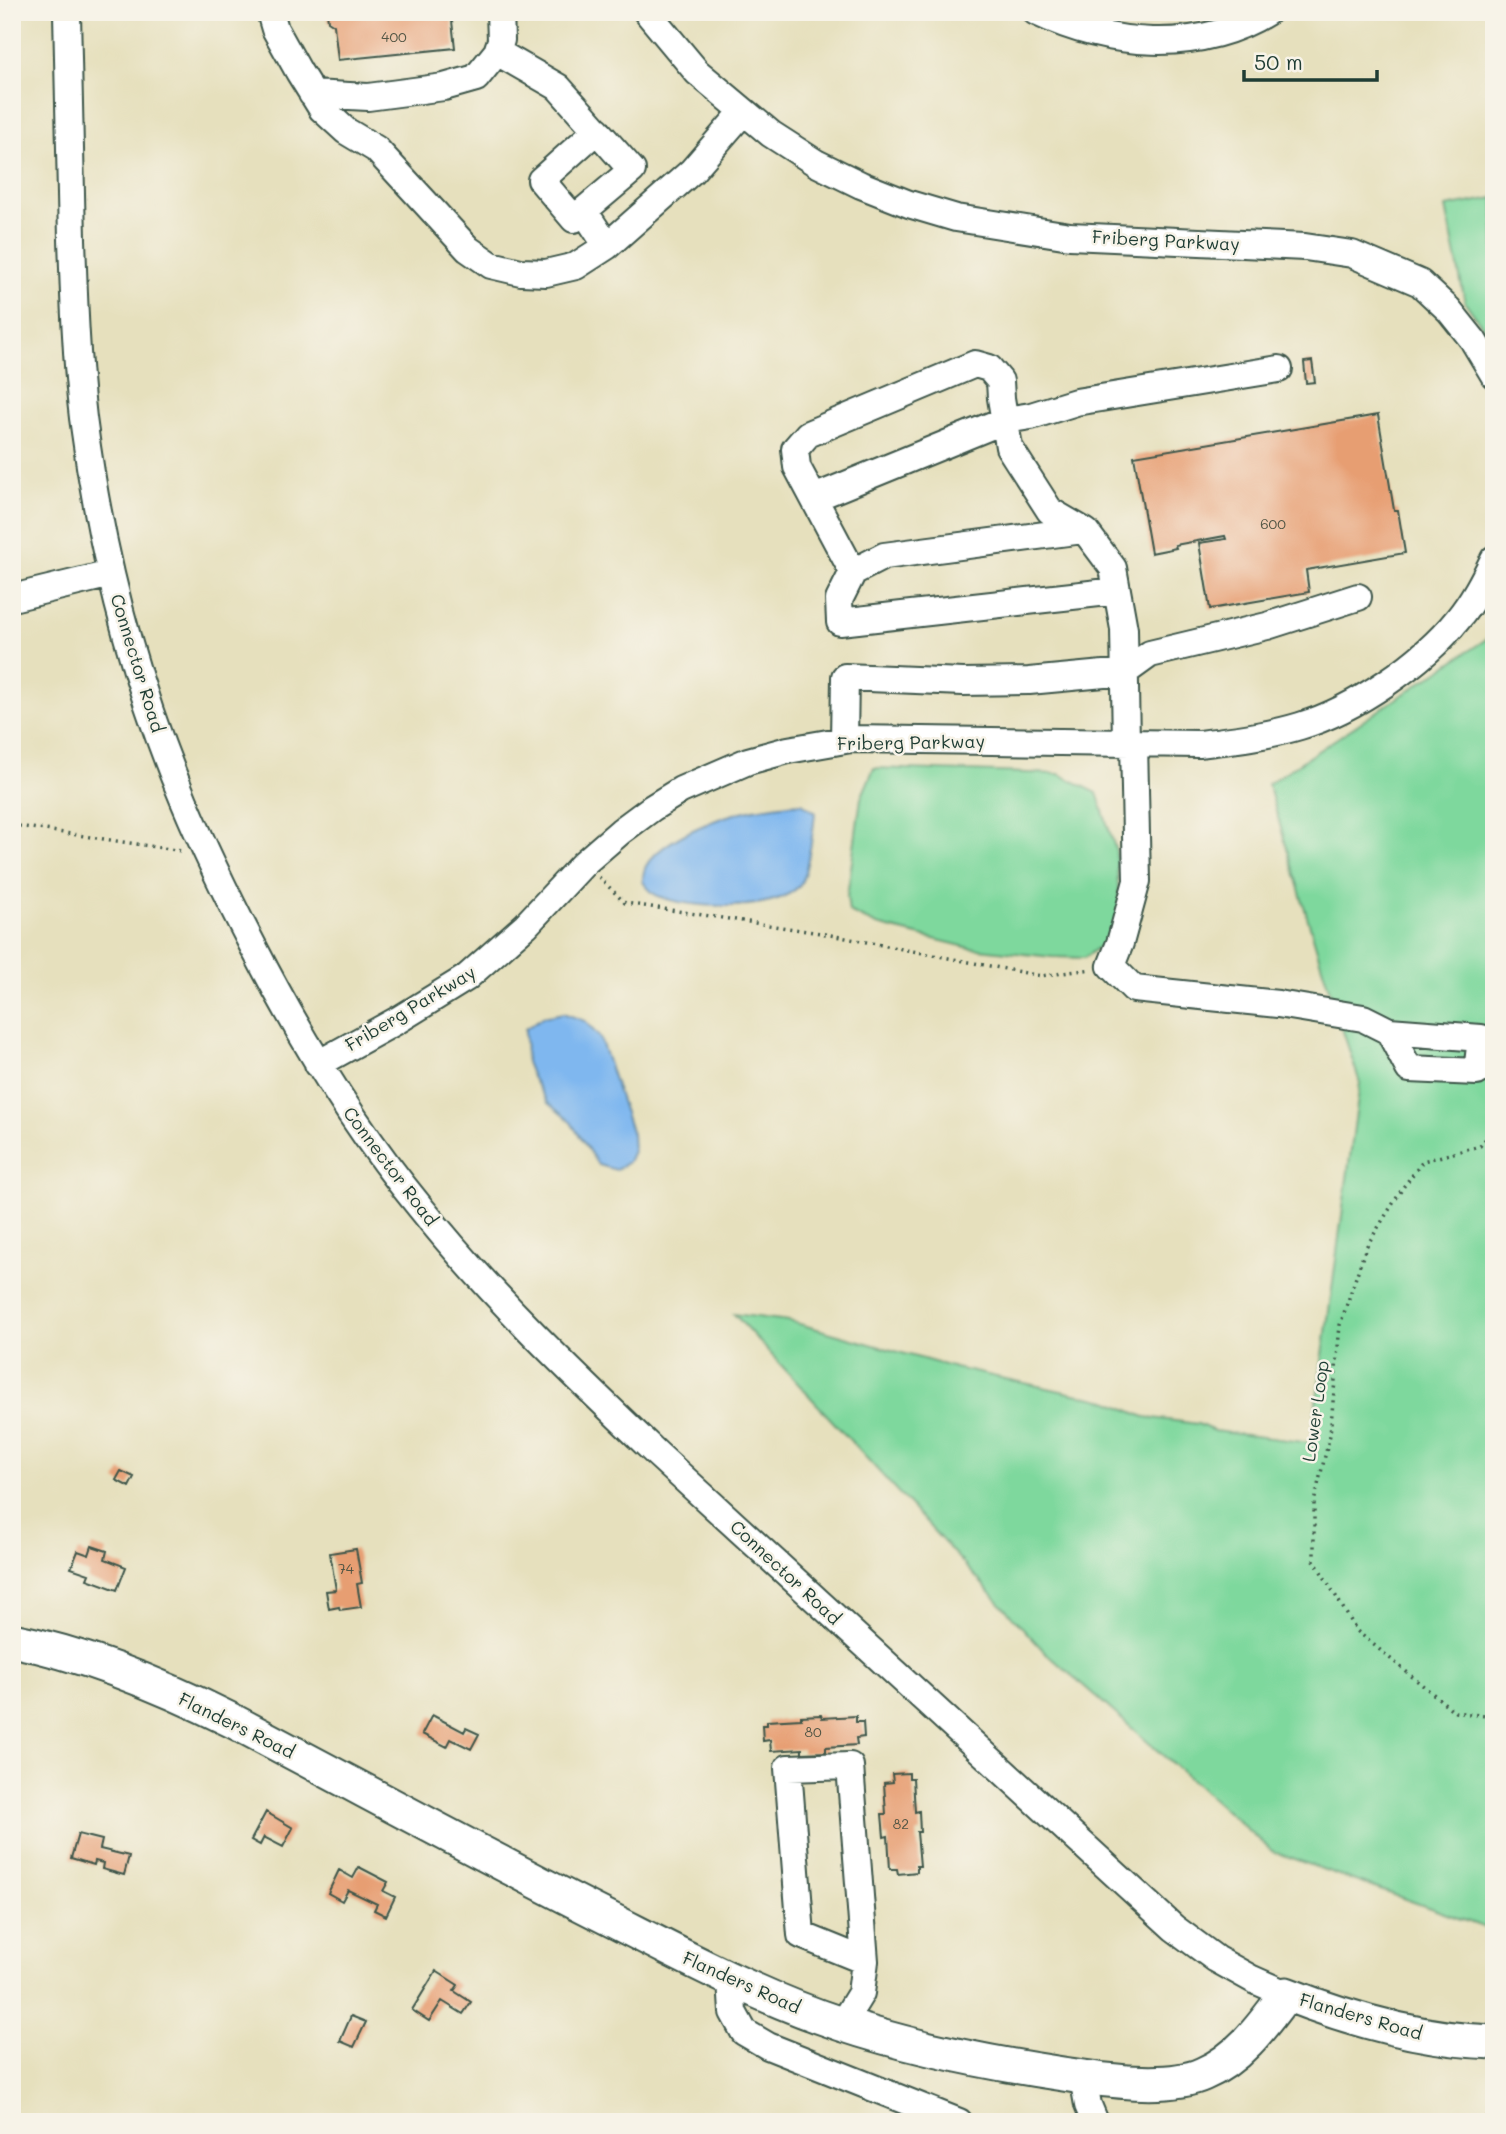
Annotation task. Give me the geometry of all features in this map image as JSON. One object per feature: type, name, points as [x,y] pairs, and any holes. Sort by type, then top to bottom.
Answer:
[{"type":"main road","name":"Flanders Road","points":[[12,1640],[97,1663],[195,1703],[731,1981],[781,2002],[890,2039],[965,2057],[1105,2081],[1177,2080],[1200,2076],[1221,2065],[1261,2028],[1286,1994],[1328,2010],[1401,2030],[1438,2037],[1494,2042]]},
{"type":"street","name":"Connector Road","points":[[66,12],[74,295],[83,415],[111,574],[142,688],[184,800],[208,855],[278,996],[318,1064],[377,1152],[418,1206],[502,1301],[582,1382],[676,1472],[1174,1928],[1216,1959],[1286,1994]]},
{"type":"street","points":[[270,12],[275,29],[322,109],[346,131],[376,149],[468,249],[491,265],[521,272],[546,273],[576,266],[607,246],[692,171],[743,112]]},
{"type":"street","points":[[312,94],[368,97],[444,87],[476,78],[497,52],[501,40],[500,12]]},
{"type":"street","name":"Friberg Parkway","points":[[647,12],[697,72],[743,112],[816,163],[861,185],[909,204],[956,218],[1070,236],[1305,247],[1352,254],[1420,284],[1448,310],[1473,340],[1494,375]]},
{"type":"street","points":[[1036,12],[1049,19],[1111,38],[1170,42],[1209,37],[1251,22],[1267,12]]},
{"type":"street","points":[[497,52],[558,87],[597,130],[632,170],[574,219],[541,180],[597,130]]},
{"type":"street","points":[[584,211],[607,246]]},
{"type":"street","points":[[853,572],[797,467],[795,449],[808,434],[975,364],[989,368],[1000,382],[1009,447],[1050,512],[1083,530],[1113,568],[1124,629],[1137,881],[1111,966],[1134,989],[1278,1004],[1363,1018],[1389,1031],[1487,1038],[1477,1072],[1409,1069],[1389,1031]]},
{"type":"street","points":[[814,498],[1005,420],[1076,402],[1279,369]]},
{"type":"street","points":[[1083,530],[884,556],[853,572],[839,600],[839,622],[1117,591]]},
{"type":"street","name":"Friberg Parkway","points":[[318,1064],[398,1020],[466,978],[526,925],[584,863],[621,831],[681,790],[748,761],[788,750],[844,740],[1199,744],[1301,726],[1345,707],[1388,682],[1424,653],[1458,619],[1494,559]]},
{"type":"street","points":[[12,598],[111,574]]},
{"type":"street","points":[[844,740],[845,677],[963,682],[1029,681],[1125,672],[1150,654],[1267,626],[1358,597]]},
{"type":"street","points":[[842,2024],[861,1993],[865,1961],[850,1766],[788,1768],[801,1935],[865,1961]]},
{"type":"street","points":[[731,1981],[733,2012],[744,2032],[768,2046],[959,2122]]},
{"type":"street","points":[[1083,2077],[1088,2105],[1095,2122]]},
{"type":"path","points":[[12,825],[208,855]]},
{"type":"path","points":[[584,863],[625,903],[820,933],[1041,976],[1111,966]]},
{"type":"path","name":"Lower Loop","points":[[1494,1128],[1479,1146],[1423,1161],[1366,1247],[1340,1325],[1330,1435],[1314,1502],[1314,1560],[1357,1631],[1455,1712],[1494,1717]]},
{"type":"green space","points":[[1494,198],[1494,343],[1465,302],[1446,207]]},
{"type":"green space","points":[[1494,634],[1494,1931],[1272,1851],[1044,1651],[734,1314],[789,1321],[955,1368],[1107,1401],[1145,1417],[1198,1424],[1214,1431],[1311,1443],[1360,1083],[1322,967],[1268,784]]},
{"type":"green space","points":[[874,768],[1059,774],[1097,793],[1116,851],[1119,901],[1115,935],[1084,958],[1052,957],[970,948],[877,925],[849,912],[847,896],[861,798]]},
{"type":"water","points":[[802,803],[815,812],[812,839],[802,881],[787,895],[752,904],[710,906],[658,896],[643,882],[645,868],[654,856],[665,846],[694,829],[741,812]]},
{"type":"water","points":[[563,1013],[585,1021],[600,1038],[632,1134],[633,1151],[628,1162],[616,1170],[598,1165],[570,1121],[548,1103],[526,1062],[525,1029],[543,1017]]},
{"type":"building","points":[[327,12],[451,12],[455,48],[338,60],[334,25],[328,21]]},
{"type":"building","points":[[1312,361],[1315,382],[1306,383],[1304,362]]},
{"type":"building","points":[[1378,415],[1394,510],[1398,510],[1405,553],[1306,570],[1309,592],[1210,609],[1199,543],[1226,539],[1225,536],[1175,545],[1176,548],[1151,553],[1134,456]]},
{"type":"building","points":[[121,1471],[134,1477],[129,1487],[116,1480]]},
{"type":"building","points":[[92,1546],[107,1551],[105,1559],[126,1567],[117,1590],[87,1579],[89,1574],[71,1568],[78,1551],[89,1555]]},
{"type":"building","points":[[356,1549],[362,1583],[357,1584],[361,1607],[329,1609],[326,1591],[336,1590],[330,1553]]},
{"type":"building","points":[[432,1715],[464,1732],[466,1728],[479,1734],[471,1749],[451,1739],[447,1747],[422,1734]]},
{"type":"building","points":[[821,1715],[822,1718],[856,1716],[856,1722],[863,1722],[864,1737],[856,1738],[857,1745],[826,1747],[826,1752],[802,1753],[802,1749],[771,1751],[770,1740],[763,1741],[762,1725],[767,1725],[767,1721]]},
{"type":"building","points":[[909,1773],[909,1778],[913,1778],[915,1812],[919,1811],[920,1832],[917,1832],[920,1866],[917,1866],[917,1872],[898,1874],[897,1869],[890,1869],[888,1836],[884,1837],[884,1783],[893,1782],[892,1774]]},
{"type":"building","points":[[266,1812],[293,1828],[283,1847],[264,1837],[260,1845],[251,1840]]},
{"type":"building","points":[[78,1834],[102,1840],[100,1849],[129,1856],[124,1875],[102,1869],[103,1863],[95,1861],[94,1865],[71,1858]]},
{"type":"building","points":[[359,1867],[388,1882],[383,1891],[395,1897],[386,1916],[374,1910],[377,1904],[348,1890],[342,1901],[328,1893],[339,1870],[353,1878]]},
{"type":"building","points":[[436,1971],[458,1985],[454,1991],[471,2002],[463,2014],[442,2001],[429,2021],[412,2010]]},
{"type":"building","points":[[351,2016],[366,2022],[354,2047],[340,2041]]},
{"type":"building","points":[[1494,2117],[1494,2122],[1456,2122],[1456,2120]]}]
